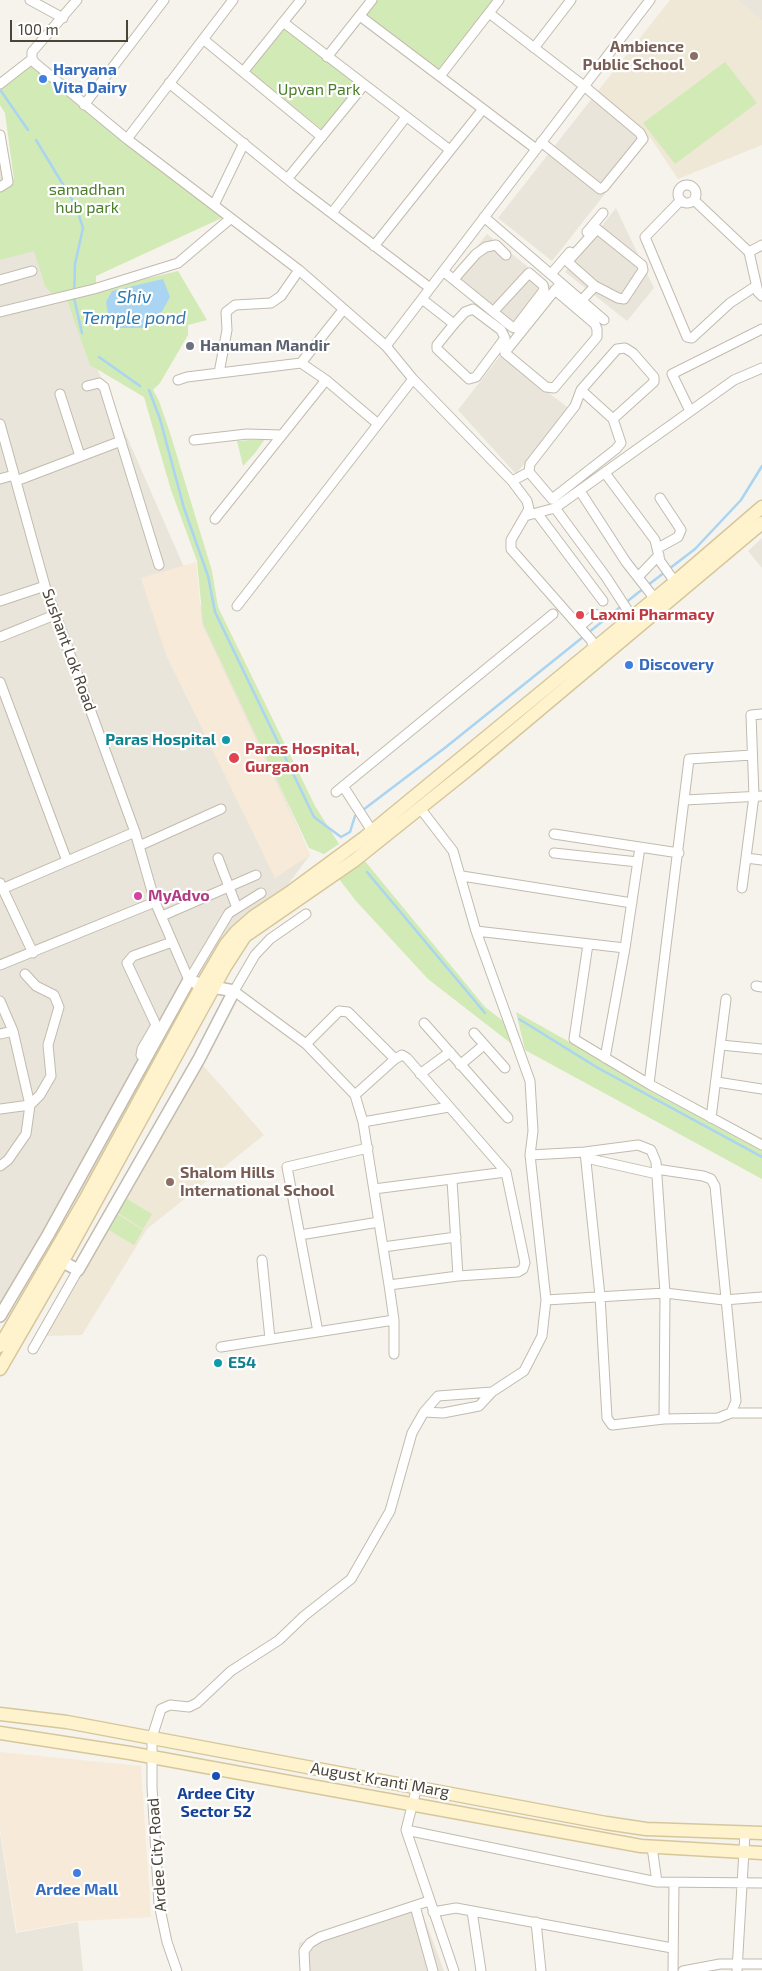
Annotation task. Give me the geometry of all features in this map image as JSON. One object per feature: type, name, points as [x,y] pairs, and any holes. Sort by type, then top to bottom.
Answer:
[{"type":"main road","points":[[0,1369],[63,1262],[208,986],[226,944],[236,932],[252,916],[290,893],[372,831],[629,613],[646,588],[672,578],[762,507]]},
{"type":"main road","points":[[0,1345],[208,986],[245,936],[355,860],[611,652],[762,523]]},
{"type":"main road","name":"August Kranti Marg","points":[[0,1714],[67,1722],[152,1737],[606,1823],[646,1829],[762,1833]]},
{"type":"main road","name":"August Kranti Marg","points":[[0,1733],[150,1757],[652,1847],[762,1853]]},
{"type":"street","points":[[30,0],[62,18]]},
{"type":"street","points":[[77,0],[32,52],[32,59],[126,139],[299,270],[386,346],[414,379],[512,481],[527,501],[530,509],[511,540],[511,549],[593,644]]},
{"type":"street","points":[[84,105],[164,0]]},
{"type":"street","points":[[126,139],[233,0]]},
{"type":"street","points":[[242,72],[300,0]]},
{"type":"street","points":[[327,57],[372,0]]},
{"type":"street","points":[[440,76],[499,0]]},
{"type":"street","points":[[534,48],[572,0]]},
{"type":"street","points":[[386,346],[650,0]]},
{"type":"street","points":[[360,16],[483,109],[600,188],[604,187],[643,139],[640,133],[584,86],[489,14]]},
{"type":"street","points":[[283,22],[364,86],[450,150]]},
{"type":"street","points":[[203,39],[322,137]]},
{"type":"street","points":[[0,84],[32,59]]},
{"type":"street","points":[[169,83],[244,144],[430,288]]},
{"type":"street","points":[[288,178],[364,86]]},
{"type":"street","points":[[374,246],[483,109]]},
{"type":"street","points":[[332,213],[406,117]]},
{"type":"street","points":[[0,140],[8,182],[0,187]]},
{"type":"street","points":[[214,205],[244,144]]},
{"type":"street","points":[[687,185],[695,189],[696,195],[694,200],[686,203],[681,200],[678,192],[687,185]]},
{"type":"street","points":[[681,200],[645,237],[687,337],[692,338],[730,303],[756,286]]},
{"type":"street","points":[[694,200],[749,252],[756,286],[762,296]]},
{"type":"street","points":[[551,274],[603,213]]},
{"type":"street","points":[[484,217],[551,274],[558,286],[595,324],[597,337],[554,388],[546,387],[505,353],[558,286]]},
{"type":"street","points":[[0,312],[94,288],[178,262],[230,219]]},
{"type":"street","points":[[597,229],[642,265],[644,270],[624,299],[618,298],[595,286],[569,263],[574,254],[597,229]]},
{"type":"street","points":[[454,279],[476,254],[486,247],[496,245],[506,255]]},
{"type":"street","points":[[749,252],[762,245]]},
{"type":"street","points":[[219,373],[227,330],[226,312],[235,305],[271,303],[280,296],[299,270]]},
{"type":"street","points":[[0,280],[32,271]]},
{"type":"street","points":[[443,271],[454,279],[494,312],[514,328],[544,287],[528,274],[494,312]]},
{"type":"street","points":[[558,286],[582,300],[604,320]]},
{"type":"street","points":[[582,300],[595,286]]},
{"type":"street","points":[[422,299],[454,324]]},
{"type":"street","points":[[473,309],[503,333],[505,338],[476,377],[469,379],[438,352],[437,345],[454,324],[465,312],[473,309]]},
{"type":"street","points":[[301,363],[343,310]]},
{"type":"street","points":[[690,412],[672,374],[762,329]]},
{"type":"street","points":[[581,390],[613,419],[621,443],[558,496],[552,499],[546,495],[529,472],[530,464],[575,406],[581,390],[617,349],[625,348],[648,368],[654,377],[654,382],[613,419]]},
{"type":"street","points":[[178,380],[301,363],[326,380],[378,424]]},
{"type":"street","points":[[525,516],[555,508],[734,380],[762,368]]},
{"type":"street","points":[[237,606],[414,379]]},
{"type":"street","points":[[215,519],[326,380]]},
{"type":"street","points":[[87,386],[99,383],[104,387],[159,565]]},
{"type":"street","points":[[60,394],[80,456]]},
{"type":"street","name":"Sushant Lok Road","points":[[0,424],[45,586],[57,614],[135,832],[156,902],[189,980]]},
{"type":"street","points":[[194,440],[247,434],[282,435]]},
{"type":"street","points":[[0,479],[15,478],[121,441]]},
{"type":"street","points":[[512,481],[529,472]]},
{"type":"street","points":[[605,473],[672,578]]},
{"type":"street","points":[[580,491],[646,588]]},
{"type":"street","points":[[646,588],[659,555],[678,537],[681,530],[660,498]]},
{"type":"street","points":[[555,508],[629,613]]},
{"type":"street","points":[[537,513],[603,601]]},
{"type":"street","points":[[0,601],[45,586]]},
{"type":"street","points":[[0,637],[57,614]]},
{"type":"street","points":[[336,792],[553,614]]},
{"type":"street","points":[[581,628],[595,614]]},
{"type":"street","points":[[0,682],[67,861]]},
{"type":"street","points":[[742,888],[758,796],[752,755],[751,715],[762,714]]},
{"type":"street","points":[[649,1084],[679,853],[689,759],[752,755]]},
{"type":"street","points":[[343,786],[372,831]]},
{"type":"street","points":[[685,800],[758,796]]},
{"type":"street","points":[[420,808],[453,851],[462,876],[476,931],[530,1081],[532,1131],[530,1155],[546,1300],[542,1336],[524,1372],[492,1392],[479,1406],[443,1413],[424,1412]]},
{"type":"street","points":[[139,846],[222,809]]},
{"type":"street","points":[[32,953],[1,886],[135,832]]},
{"type":"street","points":[[554,834],[679,853]]},
{"type":"street","points":[[605,1058],[625,948],[640,847]]},
{"type":"street","points":[[554,853],[638,862]]},
{"type":"street","points":[[218,858],[237,908]]},
{"type":"street","points":[[746,858],[762,860]]},
{"type":"street","points":[[162,916],[256,875]]},
{"type":"street","points":[[462,876],[632,903]]},
{"type":"street","points":[[0,1316],[48,1235],[222,922],[229,913],[261,893]]},
{"type":"street","points":[[0,965],[156,902]]},
{"type":"street","points":[[33,1350],[199,1059],[255,955],[270,939],[306,914]]},
{"type":"street","points":[[476,931],[625,948]]},
{"type":"street","points":[[145,1059],[140,1055],[156,1025],[127,963],[132,956],[172,942]]},
{"type":"street","points":[[588,944],[574,1039],[649,1084],[762,1145]]},
{"type":"street","points":[[0,1109],[30,1105],[40,1095],[51,1076],[48,1046],[59,1008],[54,995],[36,986],[25,974]]},
{"type":"street","points":[[189,980],[233,993],[242,1002],[246,1001],[306,1044],[355,1095],[368,1148],[390,1285],[394,1320],[394,1354]]},
{"type":"street","points":[[710,1118],[717,1082],[726,999]]},
{"type":"street","points":[[0,1001],[13,1031],[30,1105],[26,1134],[8,1160],[0,1166]]},
{"type":"street","points":[[306,1044],[339,1011],[348,1012],[394,1059]]},
{"type":"street","points":[[424,1023],[508,1118]]},
{"type":"street","points":[[0,1034],[13,1031]]},
{"type":"street","points":[[474,1034],[505,1068]]},
{"type":"street","points":[[460,1065],[484,1045]]},
{"type":"street","points":[[721,1045],[762,1049]]},
{"type":"street","points":[[420,1074],[450,1052]]},
{"type":"street","points":[[355,1095],[394,1059],[402,1055],[506,1172],[525,1263],[523,1269],[518,1272],[458,1276],[390,1285]]},
{"type":"street","points":[[717,1082],[762,1089]]},
{"type":"street","points":[[363,1122],[449,1107]]},
{"type":"street","points":[[530,1155],[586,1155],[638,1145],[650,1150],[656,1172],[665,1294],[664,1419]]},
{"type":"street","points":[[318,1332],[287,1166],[368,1148]]},
{"type":"street","points":[[586,1155],[656,1172],[711,1178],[715,1186],[724,1300],[736,1401],[731,1413]]},
{"type":"street","points":[[586,1155],[600,1296],[609,1423],[612,1425],[664,1419],[718,1418],[731,1413],[762,1413]]},
{"type":"street","points":[[374,1189],[506,1172]]},
{"type":"street","points":[[452,1180],[458,1276]]},
{"type":"street","points":[[300,1235],[380,1222]]},
{"type":"street","points":[[383,1247],[456,1237]]},
{"type":"street","points":[[262,1260],[270,1339]]},
{"type":"street","points":[[63,1262],[78,1270]]},
{"type":"street","points":[[546,1300],[665,1294],[724,1300],[762,1297]]},
{"type":"street","points":[[221,1347],[394,1320]]},
{"type":"street","points":[[424,1412],[438,1396],[492,1392]]},
{"type":"street","name":"Ardee City Road","points":[[177,1971],[166,1942],[159,1904],[150,1757],[152,1737],[161,1709],[170,1706],[189,1707],[197,1703],[231,1671],[280,1640],[304,1616],[351,1579],[390,1511],[412,1433],[424,1412]]},
{"type":"street","points":[[416,1786],[406,1830],[454,1971]]},
{"type":"street","points":[[406,1830],[657,1882],[762,1883]]},
{"type":"street","points":[[738,1967],[745,1832]]},
{"type":"street","points":[[652,1847],[657,1882]]},
{"type":"street","points":[[673,1971],[674,1883]]},
{"type":"street","points":[[305,1971],[304,1951],[310,1943],[320,1937],[429,1900]]},
{"type":"street","points":[[415,1906],[432,1971]]},
{"type":"street","points":[[433,1912],[456,1908],[672,1948]]},
{"type":"street","points":[[472,1911],[481,1971]]},
{"type":"street","points":[[536,1922],[541,1971]]},
{"type":"street","points":[[683,1971],[762,1964]]},
{"type":"shaded area","name":"Ambience Public School","points":[[670,0],[737,0],[762,20],[762,145],[678,179],[650,137],[597,92]]},
{"type":"shaded area","points":[[737,0],[762,0],[762,21]]},
{"type":"shaded area","points":[[597,92],[650,137],[552,261],[498,218]]},
{"type":"shaded area","points":[[0,147],[310,855],[226,967],[0,1317]]},
{"type":"shaded area","points":[[616,208],[654,288],[627,321],[565,272]]},
{"type":"shaded area","points":[[487,234],[553,287],[514,335],[449,281]]},
{"type":"shaded area","points":[[500,356],[570,409],[516,474],[458,410]]},
{"type":"shaded area","points":[[762,538],[762,568],[748,551]]},
{"type":"shaded area","points":[[196,562],[202,624],[310,855],[275,878],[166,655],[141,578]]},
{"type":"shaded area","name":"Shalom Hills International School","points":[[202,1064],[264,1135],[147,1229],[82,1335],[46,1336]]},
{"type":"shaded area","name":"Ardee Mall","points":[[0,1752],[141,1766],[151,1917],[78,1921],[17,1932],[0,1828]]},
{"type":"shaded area","points":[[0,1832],[16,1933],[78,1922],[83,1971],[0,1971]]},
{"type":"shaded area","points":[[418,1901],[444,1971],[300,1971],[299,1943]]},
{"type":"green space","points":[[375,0],[496,0],[441,71],[365,13]]},
{"type":"green space","name":"Upvan Park","points":[[283,27],[360,86],[324,131],[248,70]]},
{"type":"green space","name":"Ambience Public School","points":[[725,62],[757,103],[675,164],[643,123]]},
{"type":"green space","name":"samadhan hub park","points":[[35,63],[226,216],[96,276],[96,286],[72,296],[178,271],[207,320],[188,325],[188,335],[160,383],[153,390],[159,401],[170,433],[212,571],[218,607],[315,806],[339,844],[324,854],[309,848],[203,623],[197,561],[171,490],[144,397],[90,365],[64,292],[54,296],[45,286],[34,251],[0,260],[0,185],[14,180],[5,113],[0,105],[0,84]]},
{"type":"green space","points":[[265,439],[255,453],[243,466],[237,441]]},
{"type":"green space","points":[[364,860],[485,1007],[507,1024],[513,1045],[428,979],[356,901],[339,879]]},
{"type":"green space","points":[[516,1012],[762,1150],[762,1179],[525,1050]]},
{"type":"green space","points":[[127,1199],[152,1214],[143,1229],[118,1213]]},
{"type":"green space","points":[[117,1214],[143,1230],[134,1245],[109,1230]]},
{"type":"water","name":"Shiv Temple pond","points":[[163,279],[170,297],[161,313],[142,328],[120,328],[109,319],[106,302],[112,291]]},
{"type":"waterway","points":[[1,91],[28,130]]},
{"type":"waterway","points":[[36,140],[76,206],[83,228],[75,264],[74,298],[82,333]]},
{"type":"waterway","points":[[99,357],[140,386]]},
{"type":"waterway","points":[[149,390],[160,419],[184,508],[208,576],[215,612],[314,817],[341,837],[350,832],[355,816],[446,747],[644,588]]},
{"type":"waterway","points":[[648,585],[695,549],[741,500],[762,466]]},
{"type":"waterway","points":[[367,872],[485,1013]]},
{"type":"waterway","points":[[519,1019],[598,1068],[762,1157]]},
{"type":"place","name":"Ambience Public School","points":[[694,56]]},
{"type":"place","name":"Haryana Vita Dairy","points":[[43,79]]},
{"type":"place","name":"Hanuman Mandir","points":[[190,346]]},
{"type":"place","name":"Laxmi Pharmacy","points":[[580,615]]},
{"type":"place","name":"Discovery","points":[[629,665]]},
{"type":"place","name":"Paras Hospital","points":[[226,740]]},
{"type":"place","name":"Paras Hospital, Gurgaon","points":[[234,758]]},
{"type":"place","name":"MyAdvo","points":[[138,896]]},
{"type":"place","name":"Shalom Hills International School","points":[[170,1182]]},
{"type":"place","name":"E54","points":[[218,1363]]},
{"type":"place","name":"Ardee City Sector 52","points":[[216,1776]]},
{"type":"place","name":"Ardee Mall","points":[[77,1873]]}]
